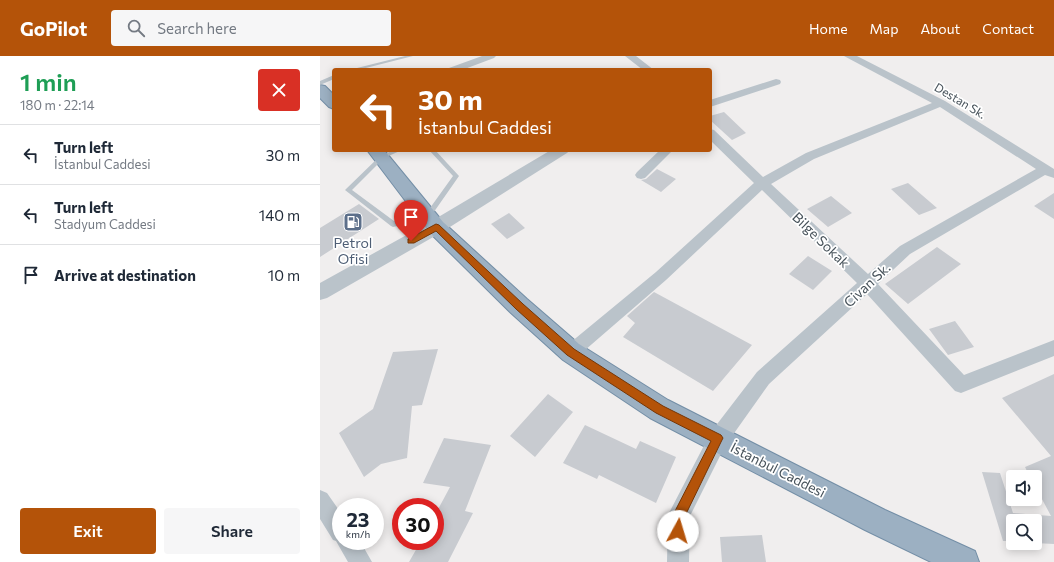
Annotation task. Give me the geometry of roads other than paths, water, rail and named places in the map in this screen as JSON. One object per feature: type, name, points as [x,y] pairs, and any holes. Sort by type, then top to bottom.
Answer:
[{"type":"highway","points":[[320,89],[332,102]]},
{"type":"highway","name":"İstanbul Caddesi","points":[[385,152],[432,222],[519,306],[571,352],[659,409],[875,520],[964,562]]},
{"type":"street","points":[[459,68],[492,56]]},
{"type":"street","points":[[630,56],[645,68]]},
{"type":"street","name":"Destan Sk.","points":[[849,56],[941,103],[1050,172]]},
{"type":"street","points":[[712,103],[776,82]]},
{"type":"street","points":[[571,352],[661,276],[762,183],[810,156],[941,103]]},
{"type":"street","name":"Bilge Sokak","points":[[712,135],[868,284],[961,385],[1054,348]]},
{"type":"street","points":[[320,292],[432,222],[558,152]]},
{"type":"street","points":[[641,175],[664,152]]},
{"type":"street","name":"Civan Sk.","points":[[678,562],[679,515],[718,438],[763,378],[905,250],[1050,172]]},
{"type":"street","points":[[320,500],[332,518]]},
{"type":"street","points":[[353,550],[361,562]]},
{"type":"lane","points":[[360,68],[411,56]]},
{"type":"lane","points":[[320,82],[332,78]]},
{"type":"lane","points":[[385,152],[348,190],[393,224],[432,222],[456,176],[434,152]]},
{"type":"place","name":"Petrol Ofisi","points":[[353,222]]}]
